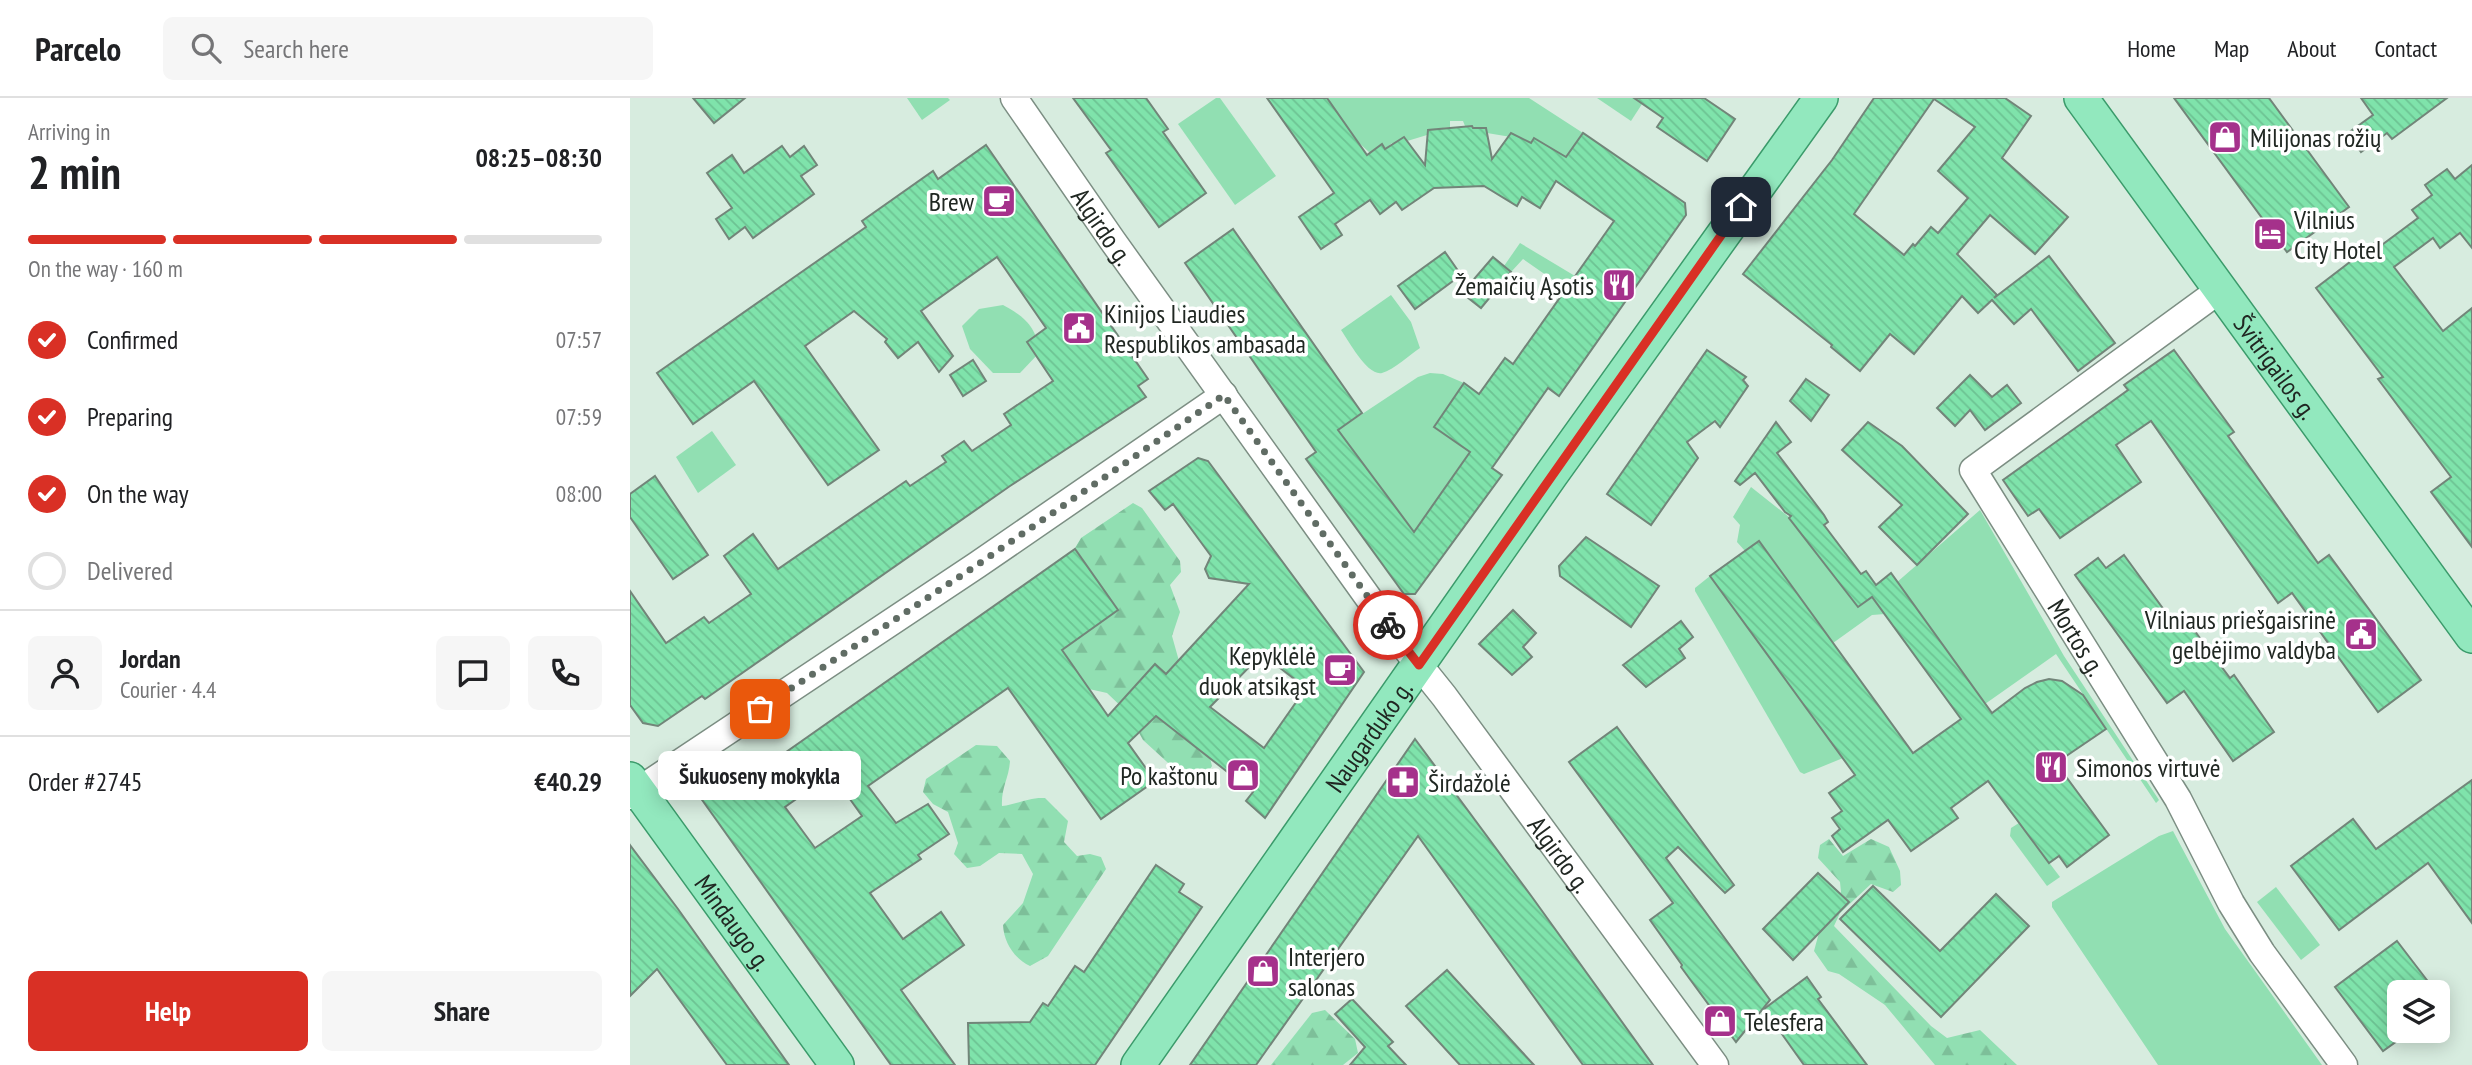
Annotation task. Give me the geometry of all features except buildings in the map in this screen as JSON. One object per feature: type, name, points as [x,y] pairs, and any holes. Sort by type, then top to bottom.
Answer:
[{"type":"main road","name":"Naugarduko g.","points":[[1138,1065],[1689,279],[1821,98]]},
{"type":"main road","name":"Švitrigailos g.","points":[[2081,98],[2472,636]]},
{"type":"main road","name":"Mindaugo g.","points":[[633,789],[837,1065]]},
{"type":"street","name":"Algirdo g.","points":[[1014,98],[1419,665],[1714,1065]]},
{"type":"street","name":"Mortos g.","points":[[2221,289],[1973,470],[2178,799],[2231,903],[2262,953],[2344,1065]]},
{"type":"street","points":[[633,789],[977,565],[1224,395]]},
{"type":"green space","points":[[907,98],[948,98],[950,100],[922,120]]},
{"type":"green space","points":[[1216,98],[1220,98],[1276,176],[1235,205],[1178,124]]},
{"type":"green space","points":[[1327,98],[1529,98],[1583,133],[1562,164],[1534,139],[1531,143],[1523,139],[1487,133],[1486,128],[1465,126],[1463,121],[1450,121],[1450,127],[1428,130],[1427,135],[1394,145],[1392,143],[1385,149],[1381,144],[1370,153],[1357,141]]},
{"type":"green space","points":[[1597,98],[1634,98],[1642,104],[1631,121]]},
{"type":"green space","points":[[1520,243],[1575,276],[1566,289],[1523,259],[1511,272],[1504,266]]},
{"type":"green space","points":[[1391,295],[1411,322],[1420,348],[1382,373],[1365,364],[1341,330]]},
{"type":"green space","points":[[1003,305],[1028,324],[1038,344],[1039,353],[1020,373],[993,373],[970,349],[962,326],[979,309]]},
{"type":"green space","points":[[1430,373],[1443,374],[1464,383],[1470,452],[1410,546],[1407,523],[1338,430],[1418,377]]},
{"type":"green space","points":[[712,431],[736,465],[698,493],[676,457]]},
{"type":"green space","points":[[1751,487],[1789,517],[1858,607],[1880,590],[1896,583],[1980,510],[2064,656],[2159,800],[2156,803],[2056,654],[1985,704],[1909,598],[1885,614],[1872,615],[1833,643],[1759,541],[1745,551],[1737,542],[1740,525],[1733,517]]},
{"type":"green space","points":[[1133,503],[1142,508],[1180,561],[1181,572],[1170,585],[1180,612],[1172,636],[1179,661],[1166,674],[1155,665],[1152,720],[1156,716],[1210,758],[1212,766],[1203,781],[1190,783],[1143,740],[1128,713],[1107,693],[1089,689],[1062,650],[1118,610],[1075,548],[1081,538]]},
{"type":"green space","points":[[1710,576],[1843,758],[1804,774],[1800,772],[1695,591],[1695,588]]},
{"type":"green space","points":[[976,745],[997,746],[1010,761],[1002,806],[1045,798],[1068,821],[1064,842],[1077,856],[1090,854],[1101,857],[1106,869],[1048,956],[1030,966],[1019,959],[1011,949],[1005,938],[1003,925],[1023,903],[1033,874],[1022,854],[999,853],[980,866],[967,868],[954,854],[958,843],[948,812],[933,804],[923,792],[926,779]]},
{"type":"green space","points":[[2019,823],[2060,877],[2047,886],[2010,836],[2011,828]]},
{"type":"green space","points":[[2173,831],[2225,929],[2322,1065],[2158,1065],[2052,907],[2052,902],[2159,836]]},
{"type":"green space","points":[[1829,839],[1843,856],[1871,839],[1889,847],[1900,871],[1901,885],[1893,892],[1871,884],[1840,913],[1834,926],[1931,1026],[1947,1038],[1980,1030],[2017,1065],[1935,1065],[1885,1005],[1839,974],[1828,971],[1814,951],[1820,929],[1841,892],[1840,882],[1818,858],[1820,845]]},
{"type":"green space","points":[[2276,887],[2320,945],[2301,960],[2257,902]]},
{"type":"green space","points":[[1325,1010],[1355,1039],[1358,1053],[1343,1065],[1271,1065],[1312,1013]]},
{"type":"way so far","points":[[760,709],[977,565],[1224,395],[1388,625]]},
{"type":"place","name":"Milijonas rožių","points":[[2225,137]]},
{"type":"place","name":"Brew","points":[[999,201]]},
{"type":"place","name":"Vilnius City Hotel","points":[[2270,234]]},
{"type":"place","name":"Žemaičių Ąsotis","points":[[1619,285]]},
{"type":"place","name":"Kinijos Liaudies Respublikos ambasada","points":[[1079,328]]},
{"type":"place","name":"Vilniaus priešgaisrinė gelbėjimo valdyba","points":[[2361,634]]},
{"type":"place","name":"Kepyklėlė duok atsikąst","points":[[1340,670]]},
{"type":"place","name":"Šukuoseny mokykla","points":[[760,709]]},
{"type":"place","name":"Simonos virtuvė","points":[[2051,767]]},
{"type":"place","name":"Po kaštonu","points":[[1243,775]]},
{"type":"place","name":"Širdažolė","points":[[1403,782]]},
{"type":"place","name":"Interjero salonas","points":[[1263,971]]},
{"type":"place","name":"Telesfera","points":[[1720,1021]]},
{"type":"route","points":[[1388,625],[1419,665],[1741,207]]}]
